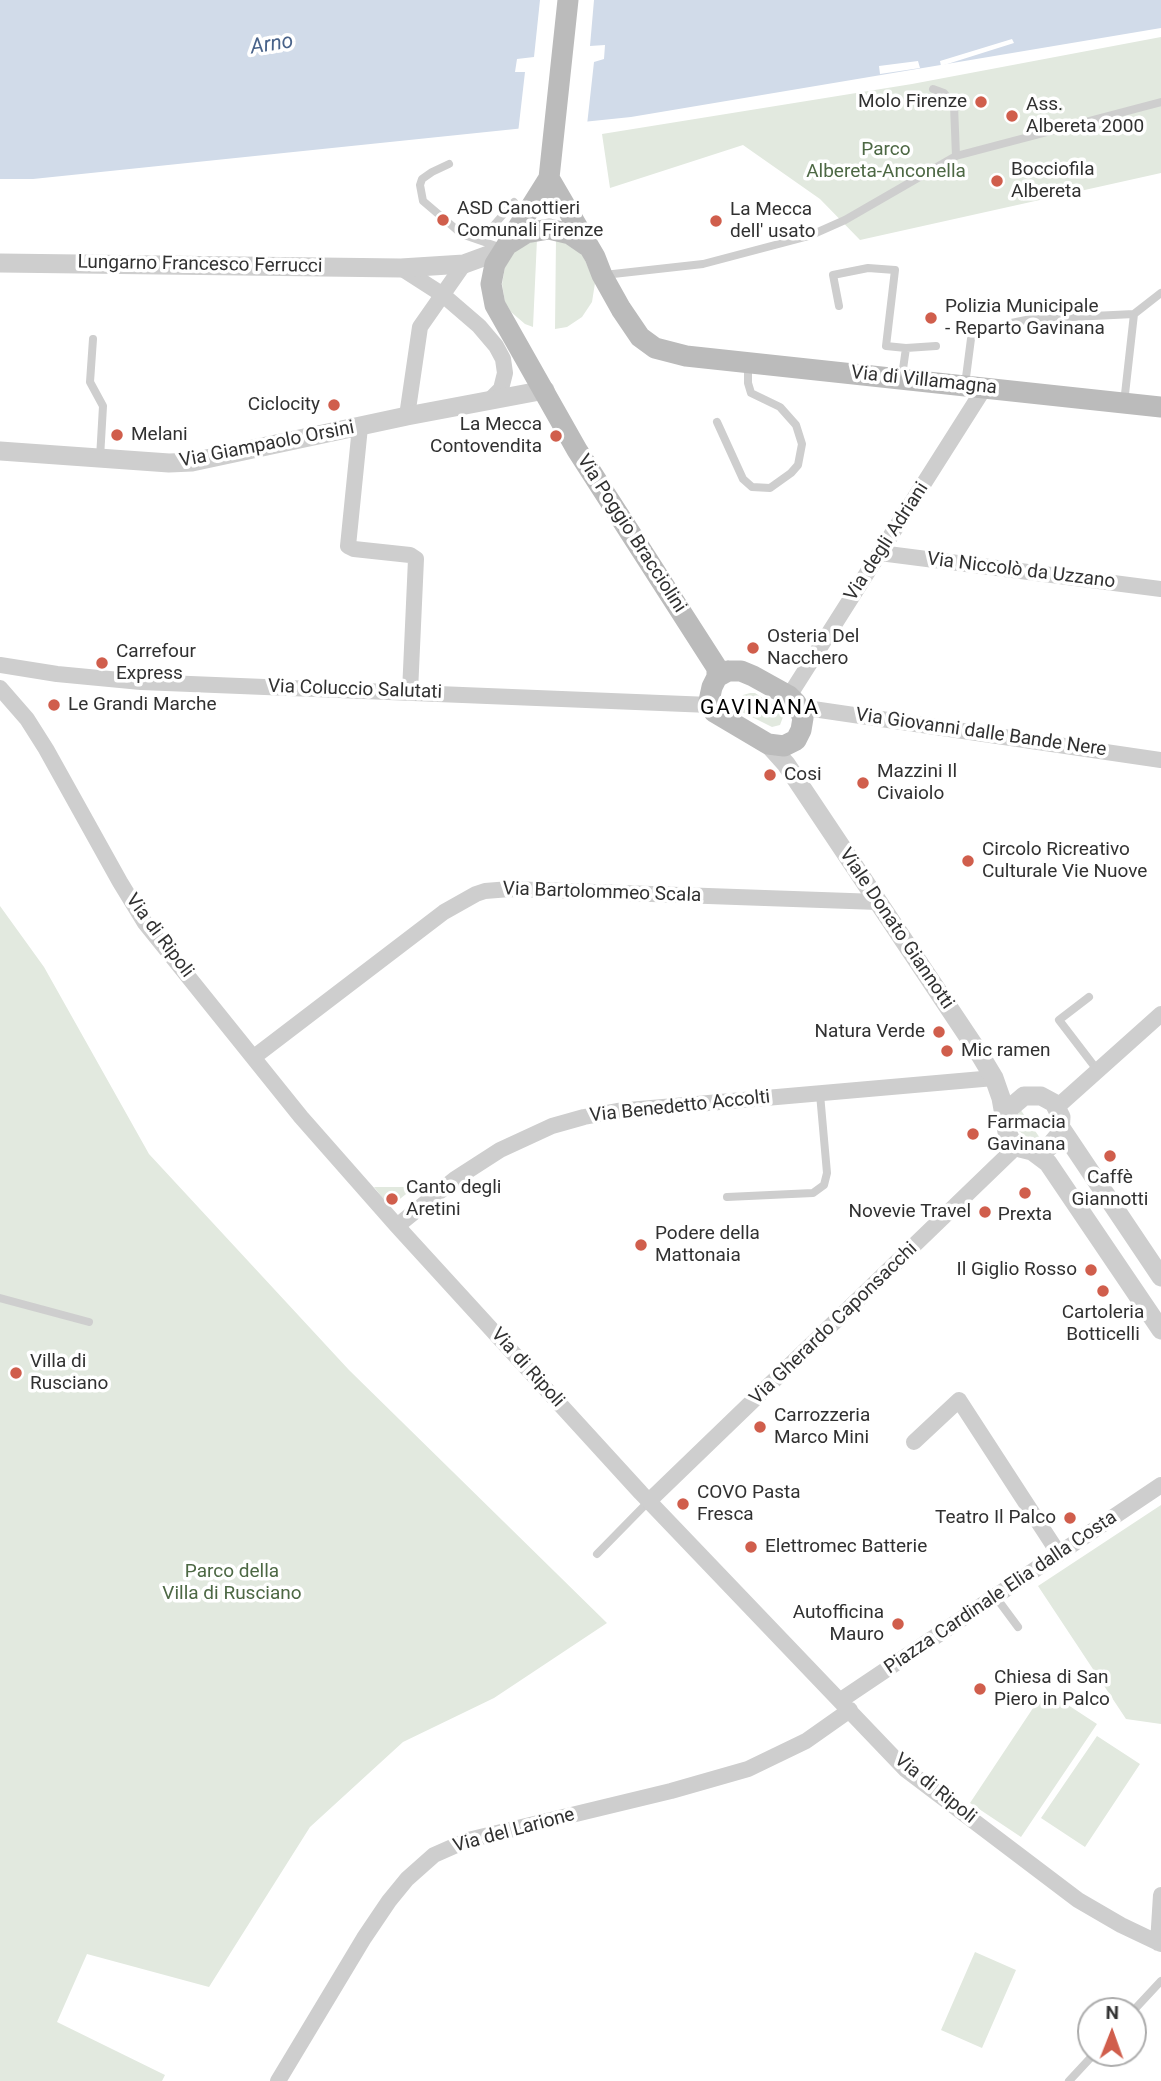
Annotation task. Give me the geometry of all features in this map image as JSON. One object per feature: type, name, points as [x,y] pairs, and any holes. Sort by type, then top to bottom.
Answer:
[{"type":"main road","points":[[549,178],[568,0]]},
{"type":"main road","name":"Via Poggio Bracciolini","points":[[549,178],[495,264],[491,284],[495,305],[577,450],[717,668],[718,677]]},
{"type":"main road","name":"Via di Villamagna","points":[[549,178],[598,263],[602,275],[642,340],[665,352],[1161,407]]},
{"type":"main road","points":[[507,247],[526,233],[549,229],[570,234],[588,247]]},
{"type":"main road","points":[[728,671],[747,673],[795,704],[803,726],[796,740],[784,746],[768,744],[713,712],[710,693],[718,677],[728,671]]},
{"type":"street","name":"Lungarno Francesco Ferrucci","points":[[0,263],[401,268],[464,264],[507,247]]},
{"type":"street","points":[[407,416],[420,327],[464,264]]},
{"type":"street","points":[[401,268],[443,295],[479,326],[502,359],[505,373],[502,384],[489,401]]},
{"type":"street","name":"Via degli Adriani","points":[[795,704],[975,386]]},
{"type":"street","name":"Via Giampaolo Orsini","points":[[0,452],[169,463],[192,462],[407,416],[545,390]]},
{"type":"street","points":[[360,427],[348,546],[354,550],[410,555],[416,559],[410,692]]},
{"type":"street","name":"Via Niccolò da Uzzano","points":[[880,553],[1161,589]]},
{"type":"street","name":"Via Coluccio Salutati","points":[[0,665],[101,679],[710,705]]},
{"type":"street","name":"Via di Ripoli","points":[[0,688],[43,743],[145,923],[301,1117],[649,1501],[905,1769],[1078,1900],[1160,1944]]},
{"type":"street","name":"Via Giovanni dalle Bande Nere","points":[[795,704],[813,709],[1161,760]]},
{"type":"street","name":"Viale Donato Giannotti","points":[[768,744],[786,764],[994,1078],[1001,1098],[1008,1136],[1048,1163],[1161,1330]]},
{"type":"street","name":"Via Bartolommeo Scala","points":[[254,1056],[444,912],[485,891],[510,889],[878,902]]},
{"type":"street","points":[[1057,1107],[1161,1014]]},
{"type":"street","name":"Via Benedetto Accolti","points":[[397,1226],[455,1179],[500,1150],[567,1121],[617,1111],[994,1078]]},
{"type":"street","points":[[1005,1123],[1010,1108],[1024,1096],[1041,1096],[1057,1107],[1061,1128],[1052,1144],[1043,1150],[1025,1148]]},
{"type":"street","points":[[1061,1128],[1160,1272]]},
{"type":"street","name":"Via Gherardo Caponsacchi","points":[[649,1501],[1025,1148]]},
{"type":"street","points":[[914,1442],[959,1400],[1059,1554]]},
{"type":"street","name":"Piazza Cardinale Elia dalla Costa","points":[[845,1705],[995,1596],[1161,1485]]},
{"type":"street","name":"Via del Larione","points":[[278,2081],[389,1901],[407,1879],[434,1856],[461,1842],[478,1837],[671,1791],[748,1769],[806,1741],[845,1705]]},
{"type":"street","points":[[1160,1944],[1161,1895]]},
{"type":"lane","points":[[933,89],[944,93],[954,105],[956,156]]},
{"type":"lane","points":[[602,275],[703,264],[809,236],[845,220],[956,156],[1161,102]]},
{"type":"lane","points":[[449,164],[425,177],[420,186],[422,199],[448,224],[467,236],[507,247]]},
{"type":"lane","points":[[481,240],[514,202]]},
{"type":"lane","points":[[839,306],[833,275],[868,268],[895,270],[886,346],[936,346]]},
{"type":"lane","points":[[975,386],[972,331],[1031,319],[1134,314],[1161,293]]},
{"type":"lane","points":[[1124,402],[1134,314]]},
{"type":"lane","points":[[93,339],[90,382],[103,406],[100,458]]},
{"type":"lane","points":[[902,379],[906,348]]},
{"type":"lane","points":[[716,422],[743,479],[752,487],[770,488],[791,474],[798,465],[802,444],[796,425],[780,407],[751,393],[748,363]]},
{"type":"lane","points":[[1089,997],[1059,1020],[1098,1071]]},
{"type":"lane","points":[[727,1197],[813,1193],[824,1185],[827,1173],[820,1094]]},
{"type":"lane","points":[[0,1298],[89,1322]]},
{"type":"lane","points":[[597,1554],[649,1501]]},
{"type":"lane","points":[[995,1596],[1018,1626]]},
{"type":"lane","points":[[1146,1997],[1161,1981]]},
{"type":"lane","points":[[1069,2081],[1082,2067]]},
{"type":"green space","name":"Parco Albereta-Anconella","points":[[1161,37],[1161,173],[860,240],[820,199],[743,145],[610,188],[602,134],[912,84]]},
{"type":"green space","points":[[556,238],[581,251],[595,283],[592,302],[582,317],[567,327],[555,329]]},
{"type":"green space","points":[[537,239],[533,327],[511,312],[505,302],[502,284],[505,267],[515,251]]},
{"type":"green space","points":[[755,693],[781,710],[783,717],[780,725],[772,727],[742,712],[741,699],[743,695]]},
{"type":"green space","name":"Parco della Villa di Rusciano","points":[[0,906],[44,967],[149,1154],[349,1370],[607,1623],[494,1698],[403,1742],[310,1827],[209,1987],[87,1954],[57,2022],[165,2075],[162,2081],[0,2081]]},
{"type":"green space","points":[[1020,1109],[1040,1138],[1028,1138],[1019,1131],[1016,1120]]},
{"type":"green space","name":"Canto degli Aretini","points":[[374,1187],[405,1187],[411,1190],[390,1207]]},
{"type":"green space","points":[[1161,1505],[1161,1724],[1126,1719],[1038,1586]]},
{"type":"green space","points":[[1045,1690],[1097,1724],[1021,1837],[970,1803]]},
{"type":"green space","points":[[1097,1736],[1140,1764],[1085,1847],[1041,1818]]},
{"type":"green space","points":[[975,1952],[1016,1970],[982,2048],[941,2030]]},
{"type":"water","name":"Arno","points":[[0,0],[1161,0],[1161,28],[631,117],[33,179],[0,179]]},
{"type":"pier","points":[[540,0],[594,0],[590,46],[605,45],[604,59],[594,62],[587,125],[518,133],[525,72],[515,72],[517,59],[534,57]]},
{"type":"pier","points":[[1012,39],[1014,43],[941,66],[940,61]]},
{"type":"pier","points":[[918,61],[920,68],[880,74],[879,66]]},
{"type":"place","name":"Molo Firenze","points":[[981,102]]},
{"type":"place","name":"Ass. Albereta 2000","points":[[1012,116]]},
{"type":"place","name":"Bocciofila Albereta","points":[[997,181]]},
{"type":"place","name":"ASD Canottieri Comunali Firenze","points":[[443,220]]},
{"type":"place","name":"La Mecca dell' usato","points":[[716,221]]},
{"type":"place","name":"Polizia Municipale - Reparto Gavinana","points":[[931,318]]},
{"type":"place","name":"Ciclocity","points":[[334,405]]},
{"type":"place","name":"Melani","points":[[117,435]]},
{"type":"place","name":"La Mecca Contovendita","points":[[556,436]]},
{"type":"place","name":"Osteria Del Nacchero","points":[[753,648]]},
{"type":"place","name":"Carrefour Express","points":[[102,663]]},
{"type":"place","name":"Le Grandi Marche","points":[[54,705]]},
{"type":"place","name":"Cosi","points":[[770,775]]},
{"type":"place","name":"Mazzini Il Civaiolo","points":[[863,783]]},
{"type":"place","name":"Circolo Ricreativo Culturale Vie Nuove","points":[[968,861]]},
{"type":"place","name":"Natura Verde","points":[[939,1032]]},
{"type":"place","name":"Mic ramen","points":[[947,1051]]},
{"type":"place","name":"Farmacia Gavinana","points":[[973,1134]]},
{"type":"place","name":"Caffè Giannotti","points":[[1110,1156]]},
{"type":"place","name":"Prexta","points":[[1025,1193]]},
{"type":"place","name":"Canto degli Aretini","points":[[392,1199]]},
{"type":"place","name":"Novevie Travel","points":[[985,1212]]},
{"type":"place","name":"Podere della Mattonaia","points":[[641,1245]]},
{"type":"place","name":"Il Giglio Rosso","points":[[1091,1270]]},
{"type":"place","name":"Cartoleria Botticelli","points":[[1103,1291]]},
{"type":"place","name":"Villa di Rusciano","points":[[16,1373]]},
{"type":"place","name":"Carrozzeria Marco Mini","points":[[760,1427]]},
{"type":"place","name":"COVO Pasta Fresca","points":[[683,1504]]},
{"type":"place","name":"Teatro Il Palco","points":[[1070,1518]]},
{"type":"place","name":"Elettromec Batterie","points":[[751,1547]]},
{"type":"place","name":"Autofficina Mauro","points":[[898,1624]]},
{"type":"place","name":"Chiesa di San Piero in Palco","points":[[980,1689]]},
{"type":"district","name":"GAVINANA","points":[[760,709]]}]
